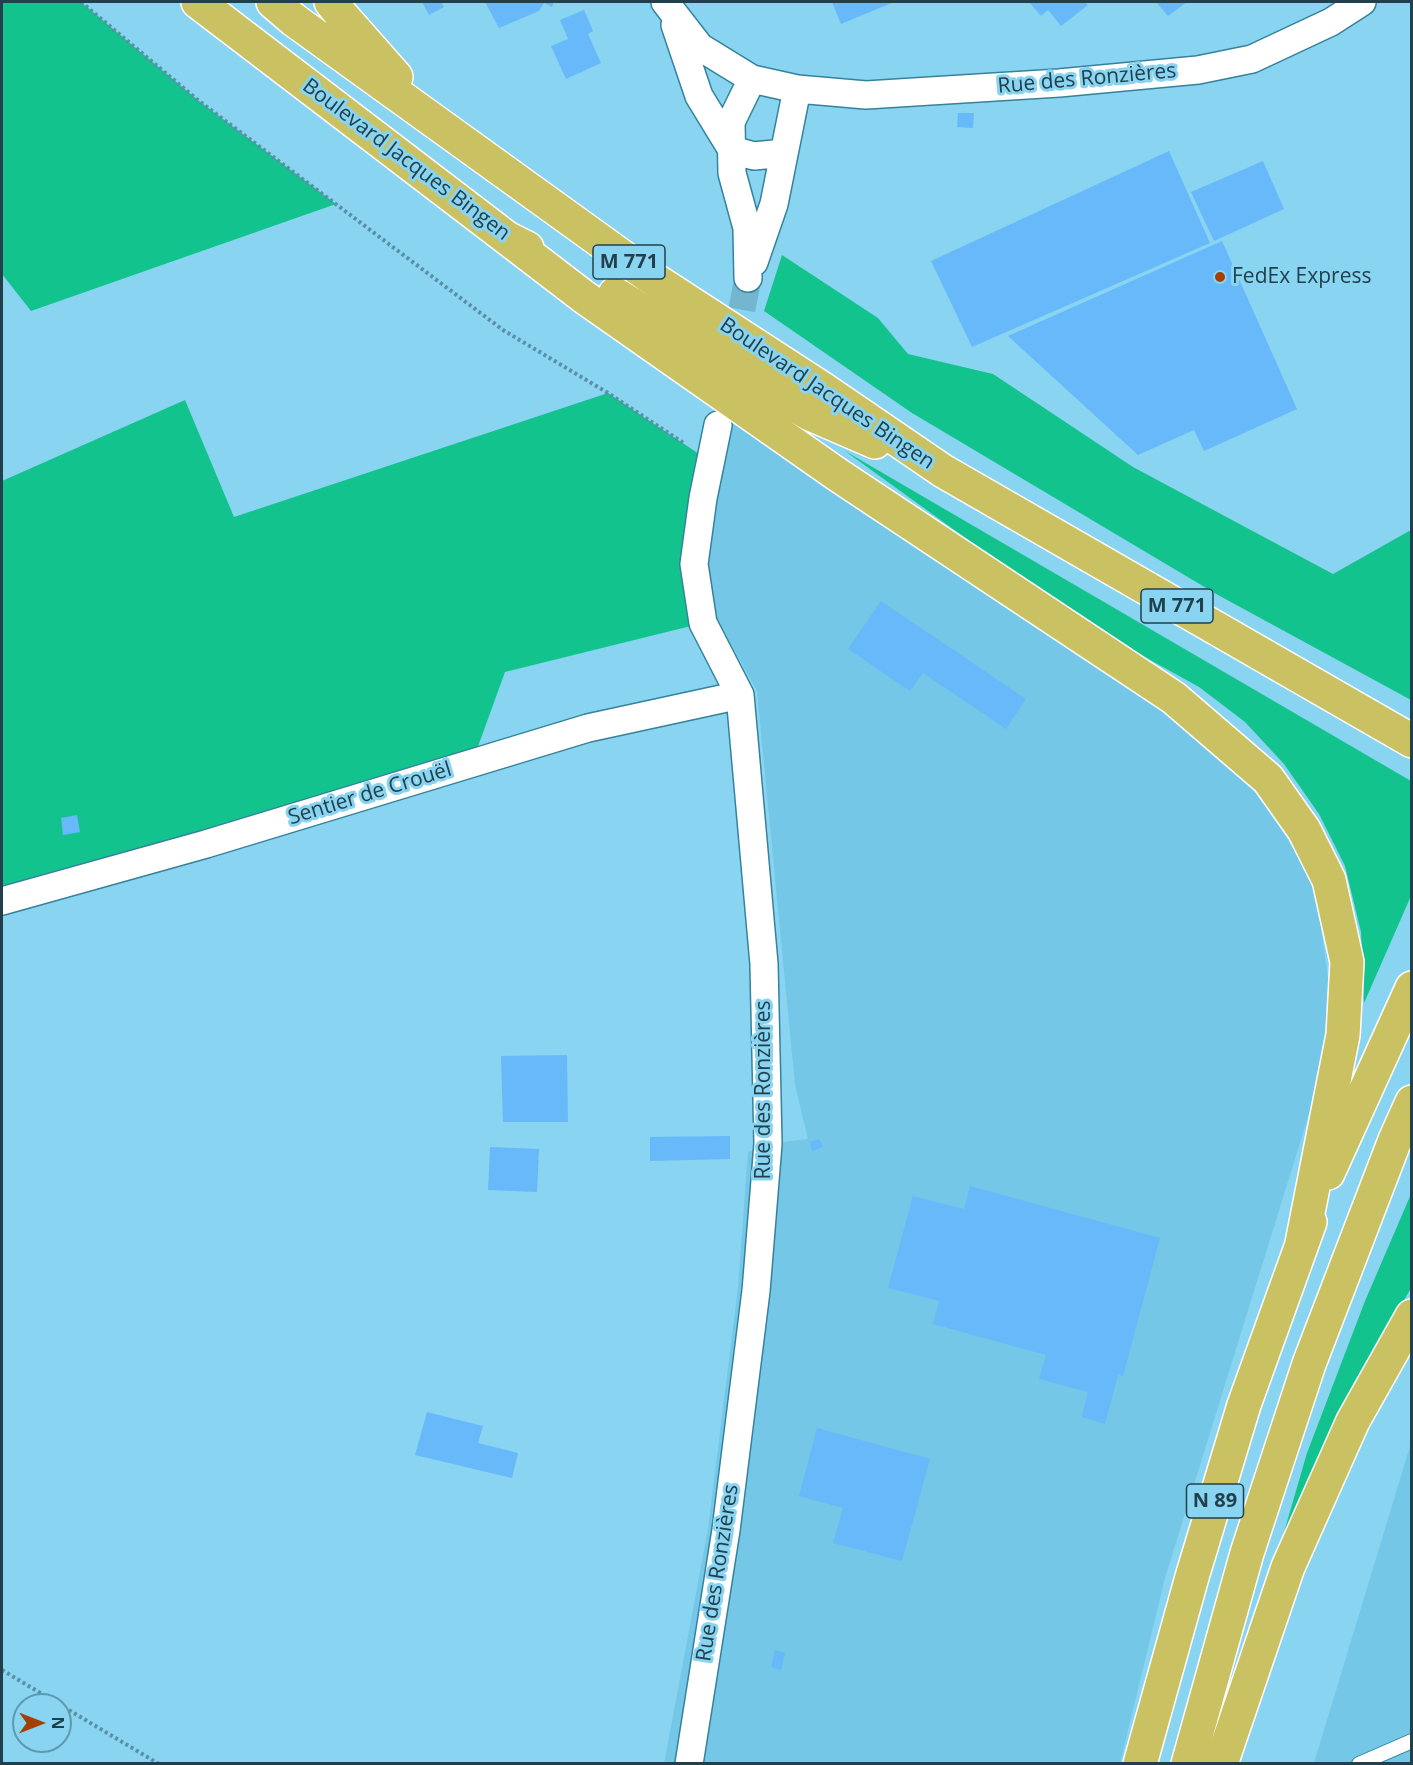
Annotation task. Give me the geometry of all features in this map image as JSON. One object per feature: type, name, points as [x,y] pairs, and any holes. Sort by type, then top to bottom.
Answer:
[{"type":"highway","name":"Boulevard Jacques Bingen","points":[[198,2],[507,238],[600,285],[808,413],[943,471]]},
{"type":"highway","name":"Boulevard Jacques Bingen","points":[[273,2],[294,20],[441,128],[649,276],[823,388],[943,471],[1412,741]]},
{"type":"highway","points":[[332,2],[441,128]]},
{"type":"highway","points":[[507,238],[584,297],[838,475],[1174,698],[1268,779],[1304,830],[1329,880],[1347,962],[1343,1035],[1302,1243]]},
{"type":"highway","name":"N 89","points":[[1140,1764],[1192,1577],[1244,1405],[1329,1171],[1412,988]]},
{"type":"highway","name":"N 89","points":[[1188,1764],[1247,1553],[1309,1364],[1395,1140],[1412,1102]]},
{"type":"highway","points":[[1221,1764],[1288,1567],[1353,1421],[1412,1316]]},
{"type":"street","name":"Rue des Ronzières","points":[[752,79],[797,88],[866,95],[1059,83],[1198,70],[1252,59],[1331,22],[1362,2]]},
{"type":"street","points":[[667,4],[699,96],[732,150],[754,156],[784,153]]},
{"type":"street","points":[[667,4],[700,47],[752,79],[731,122],[732,173],[747,228],[748,278],[774,204],[797,88]]},
{"type":"street","name":"Rue des Ronzières","points":[[689,1764],[726,1530],[756,1291],[768,1144],[764,964],[740,695],[703,623],[694,564],[703,498],[718,425]]},
{"type":"street","name":"Sentier de Crouël","points":[[2,901],[206,844],[588,728],[740,695]]},
{"type":"lane","points":[[1359,1764],[1412,1741]]},
{"type":"path","points":[[81,2],[200,101],[502,330],[608,393],[711,462]]},
{"type":"path","points":[[2,1670],[159,1764]]},
{"type":"shaded area","points":[[733,422],[1108,671],[1168,707],[1256,789],[1315,883],[1335,1030],[1165,1578],[1120,1763],[664,1764],[708,1529],[738,1287],[748,1152],[768,1144],[808,1139],[795,1085],[757,691],[716,617],[705,561],[720,469]]},
{"type":"shaded area","points":[[1411,1443],[1411,1763],[1314,1763]]},
{"type":"green space","points":[[2,2],[81,2],[199,101],[336,204],[31,311],[2,274]]},
{"type":"green space","points":[[782,255],[878,318],[908,354],[993,374],[1133,467],[1333,574],[1411,530],[1411,700],[1218,595],[912,413],[764,311]]},
{"type":"green space","points":[[608,393],[711,462],[703,623],[505,672],[472,763],[2,901],[2,481],[185,400],[234,517]]},
{"type":"green space","points":[[845,451],[1411,781],[1411,896],[1364,1003],[1361,932],[1345,866],[1319,814],[1284,764],[1245,722],[1199,687],[1143,656],[964,537]]},
{"type":"green space","points":[[1411,1194],[1411,1288],[1387,1330],[1282,1539],[1307,1453],[1365,1301]]},
{"type":"building","points":[[422,2],[441,2],[444,7],[429,15]]},
{"type":"building","points":[[485,2],[554,2],[552,7],[544,3],[539,11],[499,28]]},
{"type":"building","points":[[832,2],[894,2],[841,24]]},
{"type":"building","points":[[1029,2],[1085,2],[1088,5],[1061,26],[1048,10],[1041,16]]},
{"type":"building","points":[[1156,2],[1187,2],[1168,16]]},
{"type":"building","points":[[584,10],[593,31],[588,34],[601,63],[566,79],[551,46],[568,39],[560,20]]},
{"type":"building","points":[[958,113],[974,113],[973,128],[957,127]]},
{"type":"building","points":[[1169,151],[1210,243],[972,347],[931,261]]},
{"type":"building","points":[[1263,161],[1284,209],[1214,241],[1191,192]]},
{"type":"building","points":[[1222,241],[1297,409],[1204,451],[1194,430],[1138,455],[1008,336]]},
{"type":"building","points":[[881,601],[1026,699],[1006,729],[923,673],[910,691],[848,649]]},
{"type":"building","points":[[77,815],[80,832],[63,835],[61,818]]},
{"type":"building","points":[[567,1055],[568,1122],[503,1122],[501,1056]]},
{"type":"building","points":[[730,1136],[730,1159],[650,1161],[650,1137]]},
{"type":"building","points":[[819,1139],[823,1147],[812,1151],[810,1142]]},
{"type":"building","points":[[490,1147],[539,1149],[537,1192],[488,1190]]},
{"type":"building","points":[[970,1186],[1160,1238],[1123,1376],[1118,1375],[1105,1424],[1082,1417],[1088,1392],[1039,1379],[1046,1355],[933,1324],[939,1301],[888,1288],[913,1196],[964,1209]]},
{"type":"building","points":[[427,1412],[483,1426],[478,1443],[518,1453],[512,1478],[415,1455]]},
{"type":"building","points":[[817,1428],[930,1459],[902,1561],[833,1543],[843,1508],[799,1496]]},
{"type":"building","points":[[775,1650],[785,1653],[781,1670],[771,1667]]},
{"type":"tunnel","points":[[734,350],[748,278]]},
{"type":"place","name":"FedEx Express","points":[[1220,277]]}]
